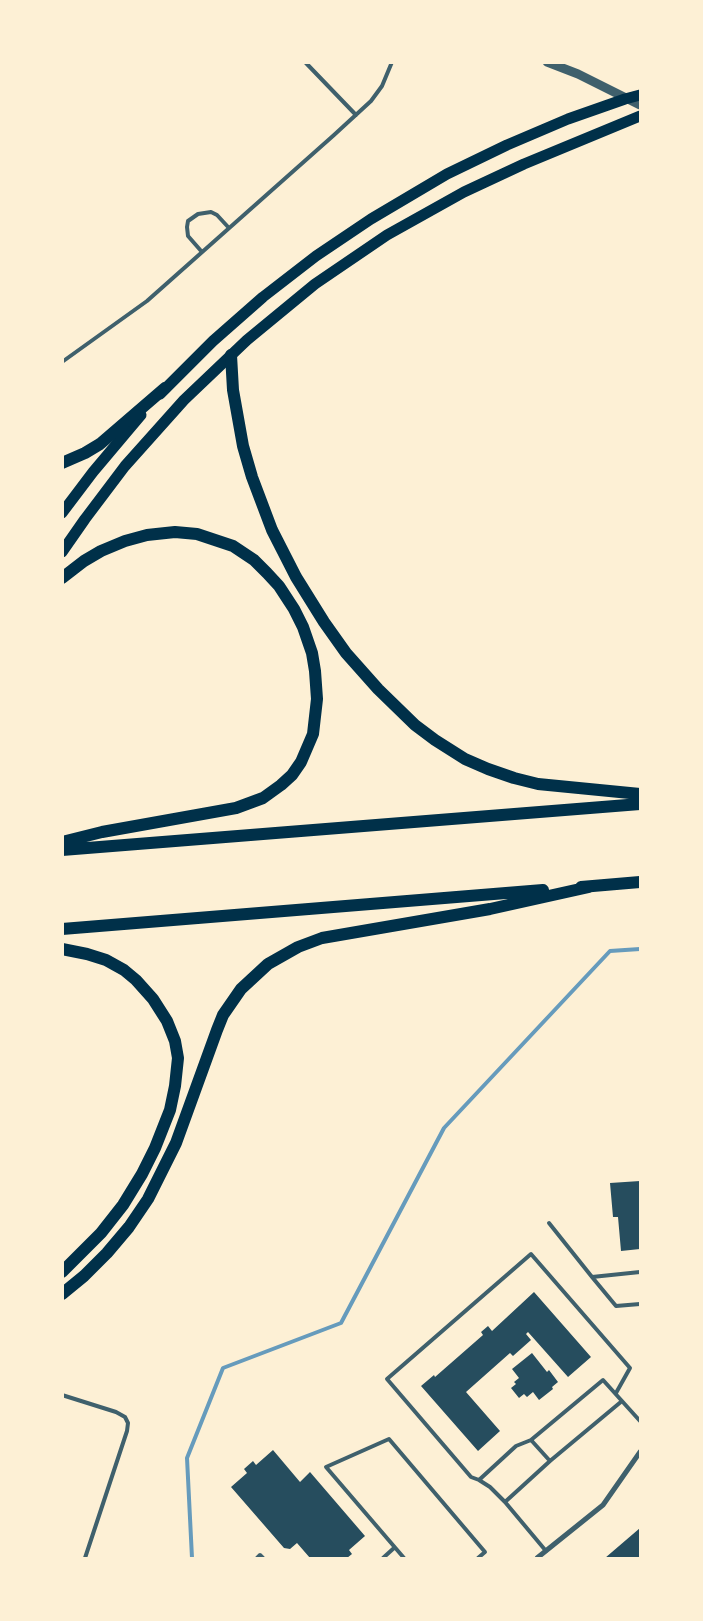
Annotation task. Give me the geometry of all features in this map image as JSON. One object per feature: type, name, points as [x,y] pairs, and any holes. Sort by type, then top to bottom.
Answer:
[{"type":"highway","points":[[231,355],[234,398],[245,454],[256,490],[272,530],[296,577],[324,622],[346,653],[378,689],[435,740],[465,759],[488,769],[538,784],[640,794]]},
{"type":"highway","points":[[62,463],[100,444],[165,388]]},
{"type":"highway","points":[[62,578],[101,551],[125,541],[147,535],[175,532],[197,534],[233,546],[247,555],[267,573],[279,586],[294,609],[303,627],[312,653],[316,671],[317,699],[313,734],[301,762],[292,775],[263,798],[236,808],[102,832],[62,842]]},
{"type":"highway","points":[[62,850],[640,804]]},
{"type":"highway","points":[[62,929],[640,882]]},
{"type":"highway","points":[[62,1294],[84,1276],[107,1253],[129,1227],[148,1199],[176,1143],[220,1023],[236,995],[262,969],[292,950],[322,938],[490,909],[589,887]]},
{"type":"highway","points":[[62,949],[106,960],[124,970],[136,980],[153,999],[167,1021],[175,1041],[178,1058],[170,1110],[142,1174],[128,1198],[101,1233],[62,1272]]},
{"type":"main road","points":[[62,513],[116,443],[165,388],[213,341],[263,297],[316,256],[371,219],[447,174],[548,127],[640,95]]},
{"type":"main road","points":[[62,552],[98,501],[135,455],[184,400],[275,316],[315,284],[406,224],[504,173],[640,116]]},
{"type":"street","points":[[547,62],[578,74],[640,105]]},
{"type":"street","points":[[538,1558],[603,1505],[640,1452]]},
{"type":"lane","points":[[305,62],[356,115]]},
{"type":"lane","points":[[62,362],[147,301],[356,115],[371,101],[382,86],[392,62]]},
{"type":"lane","points":[[202,252],[188,236],[188,221],[198,214],[211,212],[217,215],[229,228]]},
{"type":"lane","points":[[549,1223],[616,1306],[640,1304]]},
{"type":"lane","points":[[546,1551],[506,1502],[490,1487],[471,1477],[387,1379],[531,1254],[630,1368],[616,1393]]},
{"type":"lane","points":[[592,1277],[640,1272]]},
{"type":"lane","points":[[479,1480],[516,1446],[531,1440],[603,1380],[640,1421]]},
{"type":"lane","points":[[62,1395],[116,1412],[124,1417],[128,1423],[85,1558]]},
{"type":"lane","points":[[506,1502],[550,1461],[622,1401]]},
{"type":"lane","points":[[404,1558],[326,1467],[389,1439],[485,1552],[478,1558]]},
{"type":"lane","points":[[531,1440],[550,1461]]},
{"type":"lane","points":[[383,1558],[394,1548]]},
{"type":"lane","points":[[257,1558],[260,1555],[263,1558]]},
{"type":"building","points":[[640,1181],[640,1249],[621,1251],[618,1217],[613,1217],[610,1183]]},
{"type":"building","points":[[534,1292],[591,1357],[568,1377],[528,1332],[526,1334],[531,1340],[513,1356],[510,1353],[466,1392],[500,1431],[478,1451],[421,1386],[434,1375],[435,1377],[483,1335],[481,1332],[488,1326],[492,1331]]},
{"type":"building","points":[[532,1353],[547,1372],[549,1370],[558,1382],[552,1387],[553,1389],[539,1400],[533,1392],[527,1397],[524,1394],[519,1398],[511,1388],[519,1378],[512,1369]]},
{"type":"building","points":[[273,1450],[300,1482],[310,1472],[365,1536],[349,1550],[352,1554],[347,1558],[310,1558],[297,1543],[290,1549],[284,1548],[231,1487],[247,1473],[244,1469],[253,1461],[256,1465]]},
{"type":"building","points":[[640,1528],[640,1558],[605,1558]]},
{"type":"waterway","points":[[192,1558],[187,1458],[223,1368],[341,1323],[444,1128],[610,951],[640,949]]}]
